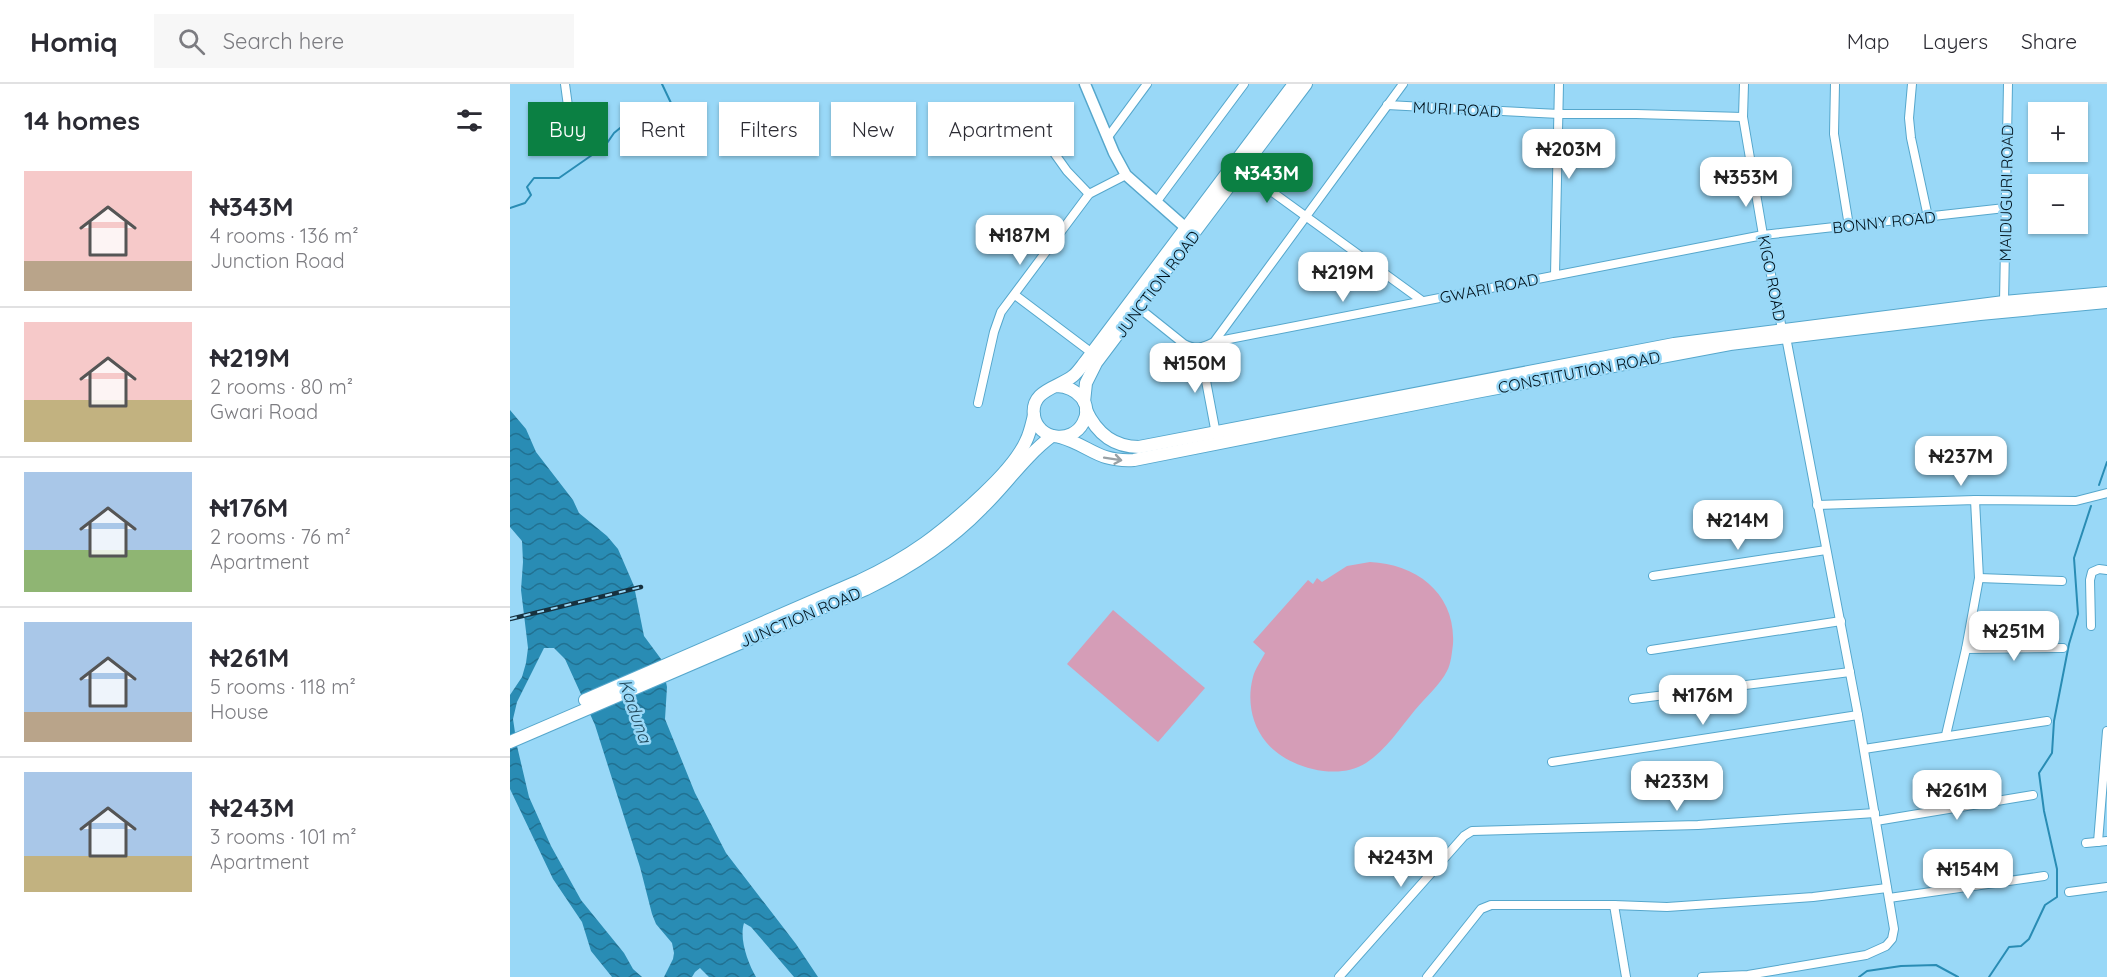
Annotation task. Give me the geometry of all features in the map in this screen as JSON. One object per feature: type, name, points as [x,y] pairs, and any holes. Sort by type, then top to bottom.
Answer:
[{"type":"main road","name":"JUNCTION ROAD","points":[[1057,386],[1073,376],[1092,353],[1294,84]]},
{"type":"main road","name":"JUNCTION ROAD","points":[[1085,406],[1086,383],[1091,372],[1306,84]]},
{"type":"main road","name":"CONSTITUTION ROAD","points":[[1085,406],[1090,418],[1103,435],[1119,445],[1150,446],[1784,333],[2004,302],[2107,293]]},
{"type":"main road","name":"CONSTITUTION ROAD","points":[[1784,333],[2107,302]]},
{"type":"main road","points":[[1057,386],[1073,389],[1085,406],[1085,418],[1076,432],[1056,437],[1040,428],[1034,415],[1034,406],[1042,392],[1057,386]]},
{"type":"main road","name":"CONSTITUTION ROAD","points":[[1056,437],[1075,442],[1104,458],[1121,461],[1134,460],[1383,406]]},
{"type":"main road","name":"JUNCTION ROAD","points":[[510,742],[890,567],[942,532],[994,484],[1027,441],[1034,415]]},
{"type":"main road","name":"JUNCTION ROAD","points":[[510,733],[866,589],[926,556],[980,511],[1029,455],[1056,437]]},
{"type":"street","points":[[565,84],[567,102]]},
{"type":"street","points":[[1084,84],[1126,175],[1186,228]]},
{"type":"street","points":[[1108,137],[1147,84]]},
{"type":"street","points":[[1158,201],[1244,84]]},
{"type":"street","name":"GWARI ROAD","points":[[1214,342],[1404,84]]},
{"type":"street","points":[[1555,275],[1560,84]]},
{"type":"street","name":"KIGO ROAD","points":[[1702,977],[1748,976],[1866,955],[1886,946],[1893,939],[1894,929],[1841,621],[1763,235],[1743,117],[1744,84]]},
{"type":"street","points":[[1835,84],[1834,134],[1849,226]]},
{"type":"street","points":[[1912,84],[1909,118],[1911,138],[1929,217]]},
{"type":"street","name":"MAIDUGURI ROAD","points":[[2004,302],[2008,84]]},
{"type":"street","name":"MURI ROAD","points":[[1387,105],[1558,114],[1743,117]]},
{"type":"street","points":[[1056,156],[1089,194]]},
{"type":"street","points":[[1242,170],[1421,300]]},
{"type":"street","points":[[978,403],[994,332],[1001,312],[1089,194],[1126,175]]},
{"type":"street","name":"BONNY ROAD","points":[[1763,235],[2005,208]]},
{"type":"street","name":"GWARI ROAD","points":[[1200,349],[1214,342],[1421,300],[1763,235]]},
{"type":"street","points":[[1015,295],[1092,353]]},
{"type":"street","points":[[1138,308],[1184,344],[1200,349],[1216,434]]},
{"type":"street","points":[[1817,505],[1975,500],[2076,501],[2107,493]]},
{"type":"street","points":[[1946,735],[1966,649],[1979,578],[1975,500]]},
{"type":"street","points":[[1653,576],[1827,550]]},
{"type":"street","points":[[2091,626],[2090,580],[2092,572],[2099,569],[2107,570]]},
{"type":"street","points":[[1979,578],[2062,581]]},
{"type":"street","points":[[1651,650],[1841,621]]},
{"type":"street","points":[[1966,649],[2063,648]]},
{"type":"street","points":[[1632,699],[1850,672]]},
{"type":"street","points":[[1552,762],[1858,715]]},
{"type":"street","points":[[1864,749],[2047,721]]},
{"type":"street","points":[[2098,842],[2107,731]]},
{"type":"street","points":[[1339,977],[1464,836],[1472,831],[1698,825],[1876,817],[2033,795]]},
{"type":"street","points":[[2086,843],[2107,841]]},
{"type":"street","points":[[1890,898],[2044,876]]},
{"type":"street","points":[[2069,892],[2107,887]]},
{"type":"street","points":[[1427,977],[1480,909],[1486,906],[1614,904],[1667,907],[1712,905],[1813,897],[1887,888]]},
{"type":"street","points":[[1614,904],[1626,977]]},
{"type":"shaded area","points":[[1370,562],[1387,564],[1418,576],[1440,597],[1448,610],[1452,626],[1453,644],[1449,665],[1436,686],[1386,745],[1366,763],[1354,769],[1341,771],[1313,769],[1299,765],[1275,751],[1266,742],[1254,719],[1251,685],[1255,671],[1265,653],[1253,642],[1308,580],[1313,584],[1317,578],[1322,582],[1347,566]]},
{"type":"shaded area","points":[[1113,610],[1205,688],[1158,742],[1067,664]]},
{"type":"water","name":"Kaduna","points":[[510,410],[526,429],[536,452],[573,500],[579,513],[607,536],[618,549],[634,586],[644,636],[661,659],[667,687],[665,719],[695,793],[726,853],[796,944],[818,977],[794,977],[751,927],[744,923],[743,943],[756,977],[709,977],[700,968],[692,977],[664,977],[673,959],[672,943],[656,924],[652,914],[640,867],[595,725],[565,659],[554,648],[544,648],[517,702],[513,719],[529,797],[551,846],[581,900],[624,953],[633,969],[642,977],[612,977],[591,951],[582,922],[553,879],[510,789],[510,695],[522,677],[528,648],[521,590],[522,541],[510,527]]},
{"type":"waterway","points":[[510,208],[525,203],[531,195],[527,187],[534,178],[559,178],[605,146],[614,133],[625,124],[642,123],[659,118],[670,109],[671,103],[662,84]]},
{"type":"waterway","points":[[2099,485],[2107,462]]},
{"type":"waterway","points":[[1989,977],[2009,947],[2021,946],[2029,939],[2045,905],[2057,897],[2057,869],[2044,811],[2039,773],[2052,753],[2054,721],[2069,644],[2078,614],[2074,558],[2091,506]]},
{"type":"waterway","points":[[1859,977],[1867,971],[1901,966],[1936,965],[1958,977]]},
{"type":"railway","points":[[510,619],[641,587]]}]
